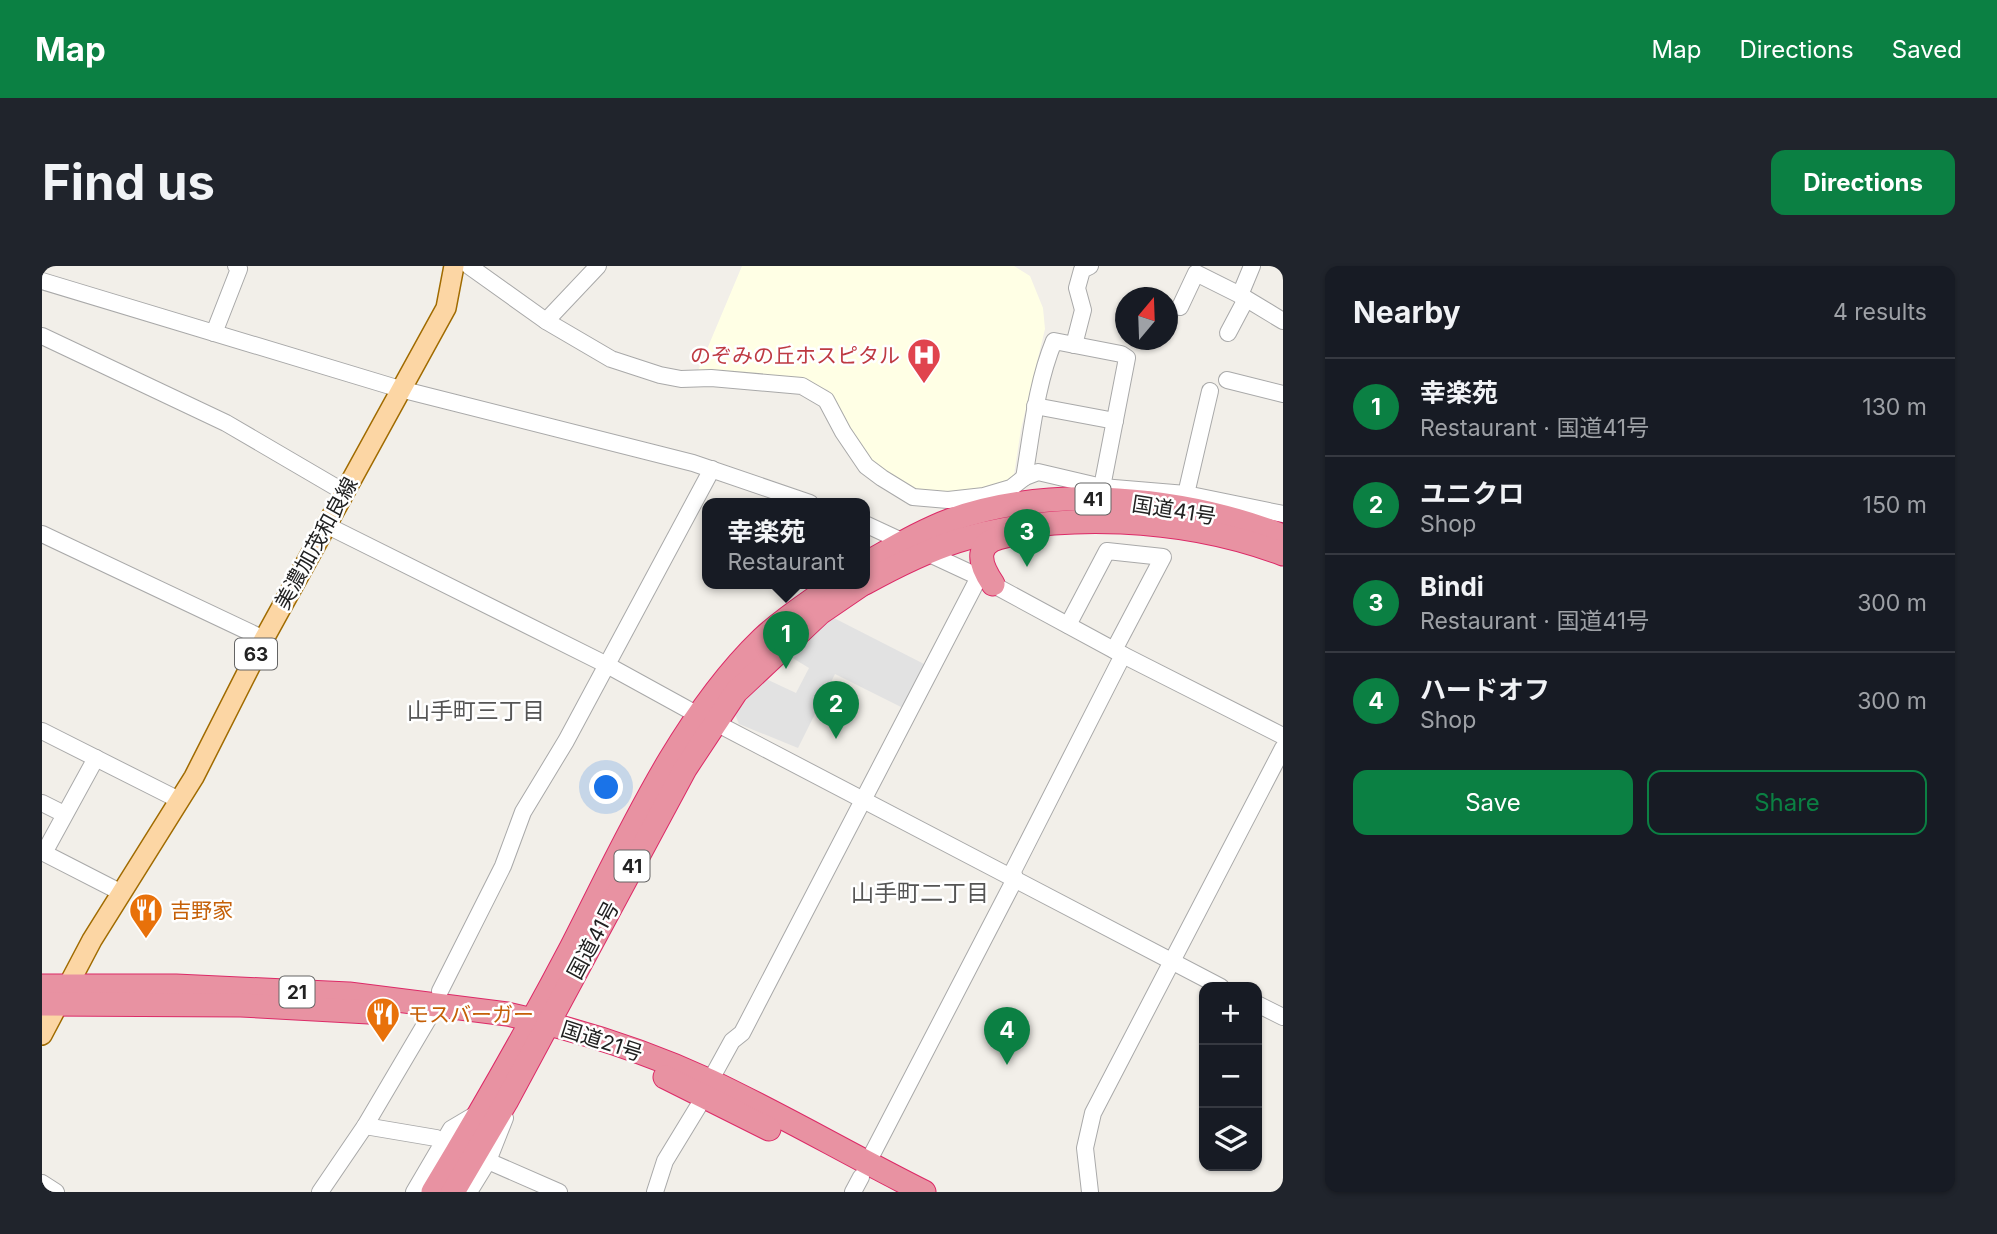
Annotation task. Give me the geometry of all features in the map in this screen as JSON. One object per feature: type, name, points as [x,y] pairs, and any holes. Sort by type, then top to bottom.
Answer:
[{"type":"highway","name":"国道41号","points":[[870,561],[949,521],[980,511],[1053,500],[1091,499],[1266,516],[1283,536]]},
{"type":"highway","name":"国道41号","points":[[870,580],[956,542],[1002,530],[1050,525],[1150,523],[1200,531],[1283,554]]},
{"type":"highway","points":[[986,581],[981,560],[983,548],[989,542],[1050,525]]},
{"type":"highway","points":[[805,605],[818,589]]},
{"type":"highway","name":"国道41号","points":[[453,1192],[481,1160],[536,1028],[648,800],[706,719],[724,681],[761,640],[828,589]]},
{"type":"highway","name":"国道41号","points":[[706,719],[820,613],[855,589]]},
{"type":"highway","name":"国道21号","points":[[42,986],[56,999],[241,1005],[430,1016],[536,1028]]},
{"type":"highway","name":"国道21号","points":[[56,999],[176,986],[349,994],[507,1014],[536,1028],[656,1073],[708,1089],[890,1192]]},
{"type":"highway","name":"国道41号","points":[[433,1192],[478,1113],[536,1028]]},
{"type":"highway","name":"国道21号","points":[[860,1177],[923,1192]]},
{"type":"main road","name":"美濃加茂和良線","points":[[42,1035],[56,999],[194,777],[264,639],[446,308],[454,266]]},
{"type":"street","points":[[214,333],[239,269],[236,266]]},
{"type":"street","points":[[469,266],[546,321],[611,359],[660,376],[681,379],[711,378],[802,386],[826,400],[866,466],[913,497],[948,500],[984,495],[1012,488],[1024,478],[1038,472],[1102,486],[1186,494],[1266,516]]},
{"type":"street","points":[[546,321],[598,266]]},
{"type":"street","points":[[1074,345],[1083,310],[1077,288],[1082,271],[1090,266]]},
{"type":"street","points":[[1228,333],[1252,266]]},
{"type":"street","points":[[1180,307],[1196,273],[1283,321]]},
{"type":"street","points":[[42,281],[400,389],[658,453],[796,498]]},
{"type":"street","points":[[42,336],[226,423],[344,492]]},
{"type":"street","points":[[1024,478],[1035,406],[1054,341],[1121,354],[1127,358],[1102,486]]},
{"type":"street","points":[[1227,380],[1283,394]]},
{"type":"street","points":[[1186,494],[1210,391]]},
{"type":"street","points":[[1035,406],[1115,421]]},
{"type":"street","points":[[440,991],[503,866],[523,812],[566,741],[712,469]]},
{"type":"street","points":[[326,525],[607,665],[1211,982]]},
{"type":"street","points":[[870,526],[986,581],[1118,653],[1283,736]]},
{"type":"street","points":[[42,534],[264,639]]},
{"type":"street","points":[[860,1177],[1015,879],[1013,871],[1163,557],[1107,551],[1068,625]]},
{"type":"street","points":[[655,1192],[665,1161],[708,1089],[732,1041],[742,1033],[863,799],[986,581]]},
{"type":"street","points":[[42,731],[179,800]]},
{"type":"street","points":[[1090,1192],[1086,1148],[1093,1113],[1283,748]]},
{"type":"street","points":[[96,758],[43,853],[122,893]]},
{"type":"street","points":[[42,803],[64,814]]},
{"type":"street","points":[[1262,1006],[1283,1017]]},
{"type":"street","points":[[320,1192],[365,1126],[430,1016]]},
{"type":"street","points":[[414,1192],[456,1125],[478,1113]]},
{"type":"street","points":[[365,1126],[436,1138],[444,1142]]},
{"type":"street","points":[[469,1192],[481,1160],[559,1192]]},
{"type":"street","points":[[42,1184],[56,1192]]},
{"type":"shaded area","name":"のぞみの丘ホスピタル","points":[[742,266],[1014,266],[1030,276],[1043,308],[1045,329],[1021,429],[1013,481],[972,493],[932,494],[903,484],[879,469],[858,449],[828,390],[804,380],[697,373]]},
{"type":"shaded area","points":[[830,616],[926,665],[903,708],[835,674],[798,748],[739,724],[735,714],[764,678],[796,693],[809,668],[786,654]]},
{"type":"place","name":"のぞみの丘ホスピタル","points":[[924,385]]},
{"type":"place","name":"Bindi","points":[[1027,567]]},
{"type":"place","name":"幸楽苑","points":[[786,669]]},
{"type":"place","name":"ユニクロ","points":[[836,739]]},
{"type":"place","name":"吉野家","points":[[146,940]]},
{"type":"place","name":"モスバーガー","points":[[383,1044]]},
{"type":"place","name":"ハードオフ","points":[[1007,1065]]},
{"type":"district","name":"山手町三丁目","points":[[476,711]]},
{"type":"district","name":"山手町二丁目","points":[[920,893]]}]
